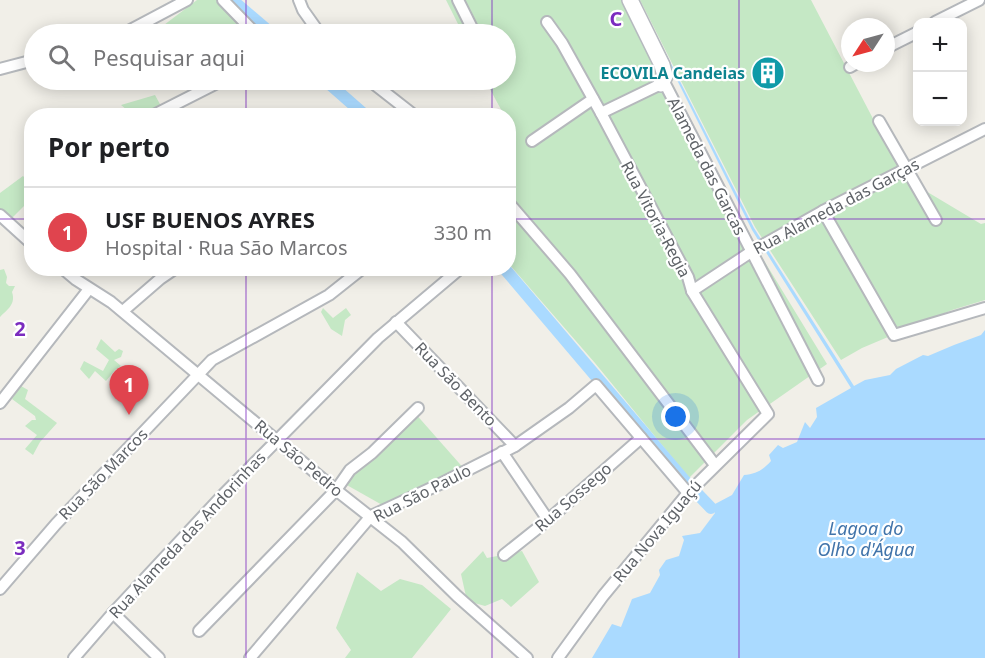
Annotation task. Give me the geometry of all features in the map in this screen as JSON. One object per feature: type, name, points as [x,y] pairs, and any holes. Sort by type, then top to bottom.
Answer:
[{"type":"main road","points":[[630,0],[662,65],[664,76],[662,82]]},
{"type":"street","points":[[142,24],[187,0]]},
{"type":"street","points":[[223,0],[246,24]]},
{"type":"street","points":[[299,0],[313,24]]},
{"type":"street","points":[[458,0],[470,24]]},
{"type":"street","points":[[943,18],[979,0]]},
{"type":"street","name":"Rua Vitoria-Regia","points":[[548,22],[601,113],[688,277],[692,291],[768,414]]},
{"type":"street","points":[[895,44],[913,34]]},
{"type":"street","points":[[0,69],[24,63]]},
{"type":"street","points":[[601,113],[662,82]]},
{"type":"street","name":"Alameda das Garcas","points":[[662,82],[818,380]]},
{"type":"street","points":[[168,108],[203,90]]},
{"type":"street","points":[[382,90],[405,108]]},
{"type":"street","points":[[532,141],[592,99]]},
{"type":"street","points":[[879,122],[936,220]]},
{"type":"street","name":"Rua Alameda das Garças","points":[[692,291],[765,243],[823,211],[905,168],[984,132]]},
{"type":"street","points":[[516,211],[570,274],[715,465]]},
{"type":"street","points":[[823,211],[894,335],[985,308]]},
{"type":"street","points":[[0,215],[24,237]]},
{"type":"street","name":"Rua São Pedro","points":[[72,276],[123,311],[336,490],[402,542],[457,597],[527,658]]},
{"type":"street","points":[[123,311],[164,276]]},
{"type":"street","name":"Rua São Marcos","points":[[0,589],[70,508],[212,360],[329,295],[353,276]]},
{"type":"street","name":"Rua Alameda das Andorinhas","points":[[74,658],[221,497],[396,322],[451,276]]},
{"type":"street","points":[[0,403],[89,289]]},
{"type":"street","name":"Rua São Bento","points":[[396,322],[515,446]]},
{"type":"street","name":"Rua São Paulo","points":[[250,658],[371,516],[515,446],[569,408],[596,385],[641,438]]},
{"type":"street","points":[[199,631],[336,490],[350,470],[372,453],[418,408]]},
{"type":"street","name":"Rua Nova Iguaçú","points":[[558,658],[609,588],[688,493],[768,414]]},
{"type":"street","points":[[641,438],[688,493]]},
{"type":"street","name":"Rua Sossego","points":[[504,555],[548,520],[641,438]]},
{"type":"street","points":[[502,452],[548,520]]},
{"type":"street","points":[[113,613],[159,658]]},
{"type":"green space","points":[[197,0],[219,0],[238,24],[165,24]]},
{"type":"green space","points":[[446,0],[623,0],[760,254],[827,364],[747,420],[689,478],[595,363],[516,272],[516,108],[500,108],[490,90],[516,90],[516,24],[458,24]]},
{"type":"green space","points":[[640,0],[811,0],[841,57],[841,72],[849,72],[904,178],[981,224],[985,223],[985,300],[952,310],[862,348],[841,360],[755,227]]},
{"type":"green space","points":[[155,95],[161,106],[158,108],[125,108],[121,105]]},
{"type":"green space","points":[[24,177],[24,206],[10,220],[0,209],[0,193]]},
{"type":"green space","points":[[4,269],[7,277],[6,283],[9,286],[15,286],[12,292],[12,303],[0,317],[0,270]]},
{"type":"green space","points":[[323,308],[333,318],[346,308],[351,315],[345,320],[342,336],[331,329],[321,312]]},
{"type":"green space","points":[[101,339],[115,352],[119,349],[123,351],[121,357],[114,360],[121,366],[106,381],[95,371],[89,379],[80,369],[84,361],[103,371],[109,360],[96,349]]},
{"type":"green space","points":[[21,386],[28,390],[25,399],[57,423],[40,442],[33,455],[25,449],[37,435],[25,426],[32,420],[36,420],[35,416],[12,399]]},
{"type":"green space","points":[[414,412],[466,471],[384,506],[345,484],[350,475]]},
{"type":"green space","points":[[483,551],[487,558],[522,551],[539,582],[511,607],[502,599],[485,606],[467,601],[461,574]]},
{"type":"green space","points":[[357,572],[381,591],[400,579],[422,585],[451,609],[412,658],[345,658],[351,650],[336,628]]},
{"type":"water","name":"Lagoa do Olho d'Água","points":[[637,0],[754,228],[854,386],[865,380],[890,375],[896,369],[923,355],[928,356],[981,335],[985,330],[985,658],[592,658],[612,624],[621,627],[632,599],[650,593],[660,575],[659,570],[666,560],[679,556],[684,540],[682,536],[700,533],[715,513],[715,504],[732,495],[744,475],[756,473],[765,467],[771,461],[769,455],[778,445],[783,448],[797,442],[805,422],[810,428],[817,417],[816,408],[851,388],[752,230]]},
{"type":"waterway","points":[[232,0],[260,24]]},
{"type":"waterway","points":[[336,90],[357,108]]},
{"type":"waterway","points":[[511,276],[684,480],[711,508]]},
{"type":"place","name":"ECOVILA Candeias","points":[[768,73]]},
{"type":"place","name":"USF BUENOS AYRES","points":[[129,415]]}]
